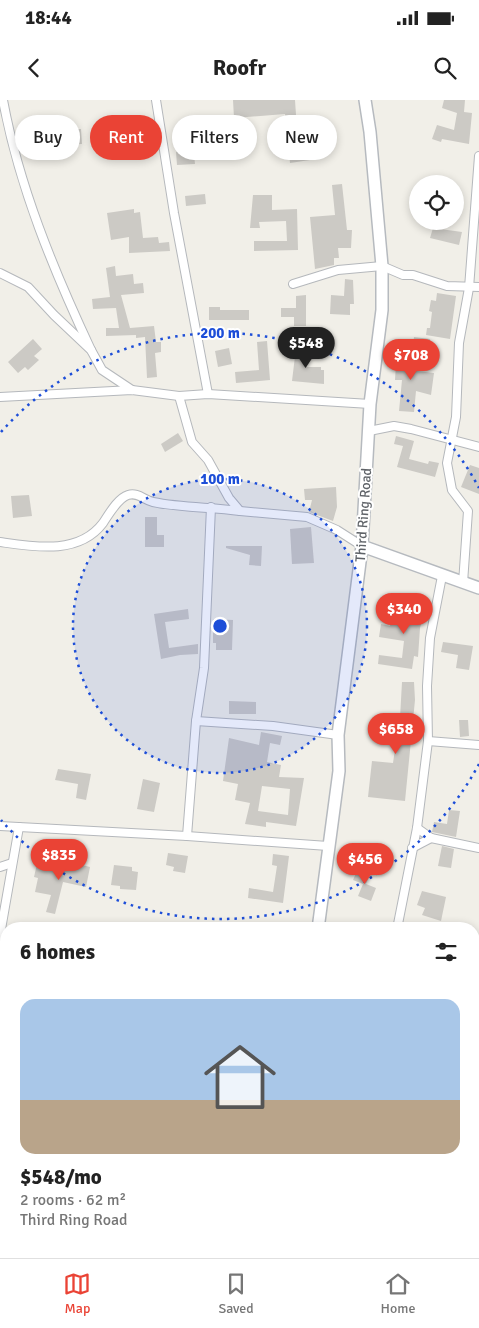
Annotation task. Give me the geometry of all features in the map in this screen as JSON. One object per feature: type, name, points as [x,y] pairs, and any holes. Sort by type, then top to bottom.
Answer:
[{"type":"street","points":[[3,100],[20,168],[61,286],[102,370],[132,390]]},
{"type":"street","points":[[156,100],[174,213],[208,394]]},
{"type":"street","name":"Third Ring Road","points":[[319,922],[339,771],[338,734],[362,546],[370,404],[382,310],[382,266],[370,132],[365,100]]},
{"type":"street","points":[[463,583],[468,511],[452,490],[447,463],[456,417],[459,343],[469,288],[479,156]]},
{"type":"street","points":[[293,284],[338,270],[382,266],[402,275],[413,275],[447,286],[479,287]]},
{"type":"street","points":[[0,274],[28,287],[91,350]]},
{"type":"street","points":[[0,397],[132,390],[179,396],[208,394],[370,404]]},
{"type":"street","points":[[179,396],[192,442],[208,460],[229,498],[240,512]]},
{"type":"street","points":[[369,431],[394,426],[479,447]]},
{"type":"street","points":[[0,542],[57,547],[83,540],[98,530],[118,503],[130,494],[136,494],[150,502],[185,507],[211,507],[240,512],[307,517],[336,530],[362,546],[479,588]]},
{"type":"street","points":[[187,836],[196,721],[204,668],[211,507]]},
{"type":"street","points":[[398,922],[412,848],[418,828],[428,741],[427,686],[430,638],[442,576]]},
{"type":"street","points":[[196,721],[273,726],[338,734]]},
{"type":"street","points":[[428,741],[479,745]]},
{"type":"street","points":[[0,826],[328,846]]},
{"type":"street","points":[[2,922],[19,827]]},
{"type":"street","points":[[418,828],[431,838],[479,848]]},
{"type":"street","points":[[412,848],[431,838]]},
{"type":"street","points":[[0,867],[12,863]]},
{"type":"building","points":[[233,100],[295,100],[296,115],[234,115]]},
{"type":"building","points":[[444,100],[465,100],[464,112],[472,113],[469,144],[442,139],[441,142],[432,139],[437,125],[454,130],[457,113],[442,108]]},
{"type":"building","points":[[80,129],[81,129],[82,144],[80,144]]},
{"type":"building","points":[[177,160],[195,160],[195,164],[177,165]]},
{"type":"building","points":[[290,160],[310,160],[290,163]]},
{"type":"building","points":[[342,184],[347,230],[352,230],[351,248],[338,248],[339,258],[334,258],[334,265],[315,269],[310,217],[335,215],[332,185]]},
{"type":"building","points":[[205,194],[206,204],[186,206],[185,196]]},
{"type":"building","points":[[253,195],[272,195],[272,210],[297,209],[298,250],[254,251],[254,241],[287,241],[286,221],[259,222],[260,228],[250,228]]},
{"type":"building","points":[[134,209],[134,213],[140,212],[143,238],[158,237],[159,243],[169,242],[170,251],[129,253],[129,237],[111,240],[107,213]]},
{"type":"building","points":[[432,230],[462,232],[459,245],[430,238]]},
{"type":"building","points":[[115,266],[116,276],[133,274],[134,284],[143,283],[144,293],[121,295],[130,328],[154,326],[156,342],[161,342],[161,352],[155,353],[157,377],[147,378],[145,337],[136,338],[136,335],[106,336],[106,328],[119,328],[116,308],[93,309],[92,299],[110,297],[106,268]]},
{"type":"building","points":[[345,279],[353,280],[354,304],[350,304],[350,315],[330,314],[331,295],[344,296]]},
{"type":"building","points":[[437,293],[456,296],[450,339],[426,335],[427,328],[430,328],[432,312],[429,311],[431,300],[436,301]]},
{"type":"building","points":[[306,295],[306,326],[294,326],[294,317],[281,317],[281,308],[296,308],[296,296]]},
{"type":"building","points":[[209,307],[220,307],[220,310],[249,310],[249,320],[209,320]]},
{"type":"building","points":[[414,337],[430,339],[429,349],[413,347]]},
{"type":"building","points":[[33,339],[42,349],[34,356],[39,360],[28,370],[25,367],[18,373],[8,362]]},
{"type":"building","points":[[267,341],[270,380],[236,383],[235,372],[259,370],[257,342]]},
{"type":"building","points":[[397,346],[410,347],[408,370],[434,373],[431,395],[416,391],[414,412],[399,411],[402,380],[395,380]]},
{"type":"building","points":[[229,348],[232,364],[218,367],[215,351]]},
{"type":"building","points":[[296,348],[307,348],[307,367],[321,367],[321,370],[324,370],[324,384],[292,381]]},
{"type":"building","points":[[178,433],[183,441],[165,452],[161,444]]},
{"type":"building","points":[[396,436],[414,441],[409,459],[428,464],[429,461],[439,463],[435,477],[397,467],[403,446],[394,444]]},
{"type":"building","points":[[470,465],[479,468],[479,494],[461,487]]},
{"type":"building","points":[[336,487],[337,507],[333,521],[309,512],[312,500],[305,500],[304,489]]},
{"type":"building","points":[[29,495],[32,516],[13,518],[11,496]]},
{"type":"building","points":[[145,517],[157,517],[157,535],[164,535],[164,547],[145,547]]},
{"type":"building","points":[[311,527],[314,563],[292,564],[290,529]]},
{"type":"building","points":[[226,546],[262,546],[261,566],[249,565],[250,555],[226,548]]},
{"type":"building","points":[[418,596],[425,597],[424,600],[427,601],[420,628],[418,657],[414,656],[412,669],[378,664],[379,655],[402,658],[404,641],[379,637],[381,624],[390,626],[393,611],[415,614]]},
{"type":"building","points":[[188,609],[189,619],[165,622],[169,648],[198,644],[198,654],[161,659],[154,614]]},
{"type":"building","points":[[213,619],[233,620],[232,650],[216,650],[216,643],[213,643]]},
{"type":"building","points":[[443,642],[473,646],[469,670],[456,668],[458,655],[441,652]]},
{"type":"building","points":[[402,682],[414,682],[415,700],[405,801],[368,797],[372,761],[393,763],[398,728],[396,727],[397,718],[400,718]]},
{"type":"building","points":[[229,701],[256,702],[256,714],[229,714]]},
{"type":"building","points":[[459,720],[468,720],[469,736],[460,737]]},
{"type":"building","points":[[261,732],[282,736],[280,745],[270,743],[267,762],[281,765],[279,777],[304,778],[296,826],[266,822],[266,827],[245,824],[250,803],[235,800],[238,784],[223,781],[229,738],[259,745]],"holes":[[[262,786],[290,789],[288,815],[258,811]]]},
{"type":"building","points":[[58,769],[91,774],[86,800],[76,798],[78,784],[55,780]]},
{"type":"building","points":[[143,779],[160,783],[154,812],[137,809]]},
{"type":"building","points":[[449,810],[460,811],[456,837],[432,832],[434,822],[447,824]]},
{"type":"building","points":[[442,846],[454,849],[451,868],[438,866]]},
{"type":"building","points":[[168,853],[188,856],[185,873],[173,871],[174,867],[166,865]]},
{"type":"building","points":[[273,854],[289,856],[283,903],[248,898],[249,888],[273,892],[277,866],[272,865]]},
{"type":"building","points":[[70,862],[90,867],[86,887],[63,882],[55,914],[46,912],[51,895],[35,892],[38,878],[34,877],[37,864],[68,871]]},
{"type":"building","points":[[114,865],[132,867],[132,871],[138,872],[136,890],[120,889],[120,886],[111,885]]},
{"type":"building","points":[[358,869],[370,874],[366,884],[376,888],[371,901],[358,896],[363,884],[353,880]]},
{"type":"building","points":[[422,891],[446,897],[441,921],[422,915],[425,908],[417,905]]}]
